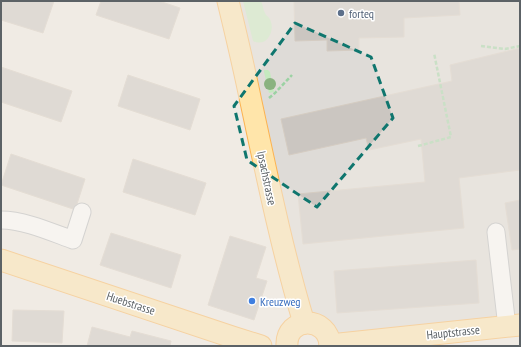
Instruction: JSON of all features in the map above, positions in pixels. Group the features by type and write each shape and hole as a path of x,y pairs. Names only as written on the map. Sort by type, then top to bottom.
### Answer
{"main road":[{"name":"Ipsachstrasse","path":"228,1 274,209 293,288 304,323"},
{"name":"Huebstrasse","path":"1,260 231,342 261,346"},
{"name":"Hauptstrasse","path":"304,323 317,324 322,328 329,339 330,345 402,342 514,326"},
{"path":"287,346 286,342 292,330 297,325 304,323"}],"lane":[{"path":"1,220 21,222 73,240 82,212"},
{"path":"496,232 514,326"}],"path":[{"path":"481,46 505,49 520,46"},
{"path":"418,146 451,137 434,53"},
{"path":"251,102 267,99 276,94 292,75"}],"highlighted area":[{"path":"295,23 371,57 393,118 317,207 247,160 234,106"}],"shaded area":[{"path":"228,1 520,1 520,325 330,345 310,323"}],"green space":[{"path":"243,1 261,1 264,12 271,21 272,27 271,33 265,41 253,41"},
{"path":"264,70 268,70 270,72 274,92 269,93"}],"building":[{"path":"1,1 54,1 43,33 1,20"},
{"path":"101,1 159,1 180,8 169,39 96,15"},
{"path":"294,1 459,1 460,15 404,18 404,37 359,38 359,50 327,51 327,40 295,41"},
{"path":"520,48 520,170 459,178 464,228 303,244 298,194 425,182 421,139 369,150 366,138 289,155 281,119 452,81 450,65"},
{"path":"1,67 72,91 61,122 1,102"},
{"path":"128,75 200,99 190,130 118,106"},
{"path":"11,154 85,179 77,204 73,209 1,185"},
{"path":"133,159 206,183 195,215 123,192"},
{"path":"520,200 520,249 512,250 505,203"},
{"path":"111,233 181,255 171,288 100,265"},
{"path":"230,236 266,247 256,278 267,281 254,320 208,305"},
{"path":"476,260 479,303 337,313 334,271"},
{"path":"13,310 64,311 62,343 12,341"},
{"path":"92,327 130,337 132,331 171,341 170,346 87,346"}],"place":[{"name":"forteq","path":"341,13"},
{"name":"Kreuzweg","path":"252,301"}]}
